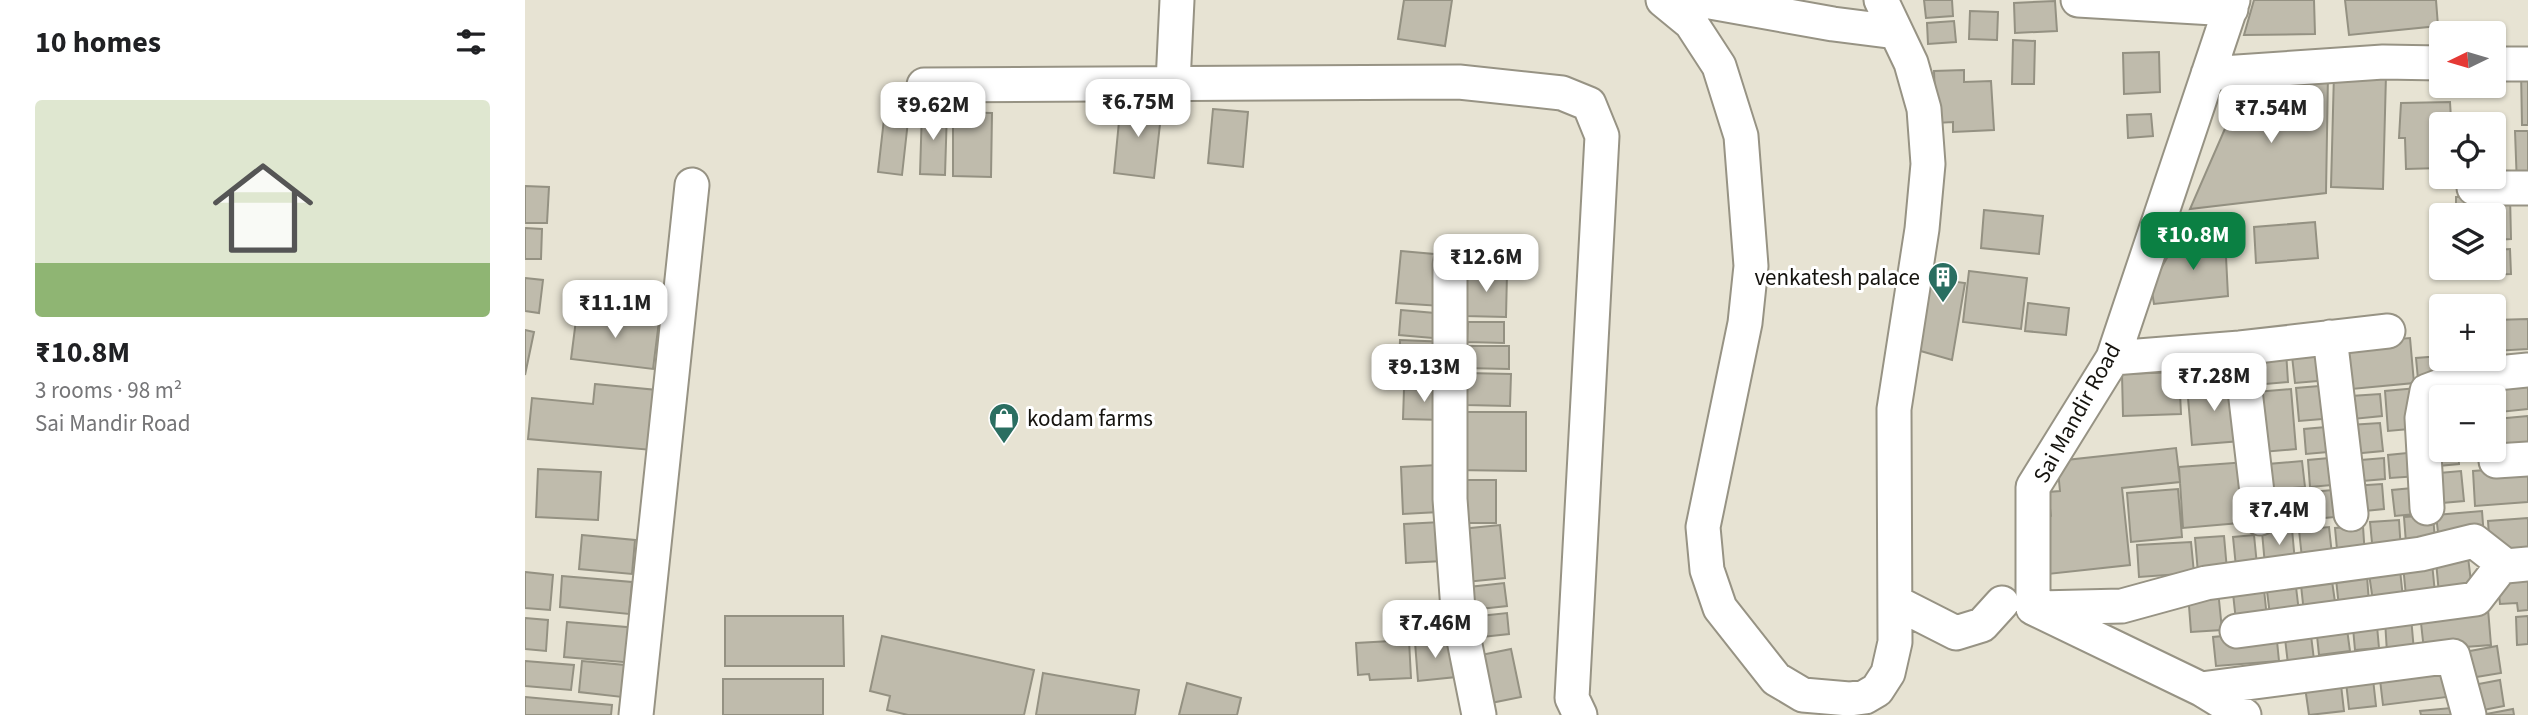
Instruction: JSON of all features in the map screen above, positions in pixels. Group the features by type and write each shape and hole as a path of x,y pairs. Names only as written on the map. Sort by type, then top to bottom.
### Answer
{"street":[{"path":"1173,83 1177,0"},
{"path":"1663,0 1691,23 1719,66 1741,136 1751,266 1745,323 1703,527 1707,570 1720,608 1776,679 1813,705 1865,697 1877,690 1888,673 1895,642 1894,409 1922,229 1928,164 1924,109 1911,63 1881,0"},
{"path":"1699,0 1833,24 1896,32"},
{"path":"2078,0 2232,4"},
{"name":"Sai Mandir Road","path":"2018,605 2033,486 2113,358 2232,4"},
{"path":"2208,75 2383,62 2429,63"},
{"path":"2506,64 2528,64"},
{"path":"924,85 1459,82 1562,93 1589,104 1602,136 1572,698 1580,715"},
{"path":"636,715 692,185"},
{"path":"2506,188 2528,188"},
{"path":"1450,264 1450,499 1458,610 1479,715"},
{"path":"2113,358 2240,348 2388,331"},
{"path":"2330,337 2351,514"},
{"path":"2240,348 2260,518"},
{"path":"2427,508 2422,418 2427,391 2467,376 2528,370"},
{"path":"1895,602 1956,633 1982,625 2018,605 2122,606 2206,583 2421,554 2474,541 2516,564 2476,599 2237,631"},
{"path":"2018,605 2201,689 2244,715"},
{"path":"2201,689 2453,656 2469,715"}],"building":[{"path":"1404,0 1452,0 1445,46 1398,39"},
{"path":"1924,0 1952,0 1953,16 1926,18"},
{"path":"2254,0 2314,0 2315,34 2244,35"},
{"path":"2345,0 2436,0 2438,21 2429,21 2429,27 2349,35"},
{"path":"2055,1 2057,31 2015,33 2014,3"},
{"path":"1970,11 1998,12 1997,40 1969,39"},
{"path":"1954,21 1956,42 1928,44 1927,23"},
{"path":"2013,40 2035,41 2034,84 2012,84"},
{"path":"2159,52 2160,92 2124,94 2123,53"},
{"path":"1964,70 1964,82 1991,81 1994,130 1953,132 1953,122 1936,123 1934,71"},
{"path":"2521,70 2528,70 2528,125 2522,125"},
{"path":"2334,73 2386,75 2383,189 2331,187"},
{"path":"2328,74 2326,193 2190,209 2244,85"},
{"path":"1121,101 1162,106 1154,178 1114,173"},
{"path":"2450,102 2451,112 2429,112 2429,168 2406,169 2405,138 2399,138 2401,103"},
{"path":"922,109 947,110 945,175 920,174"},
{"path":"1213,109 1248,112 1243,167 1208,163"},
{"path":"885,110 909,112 902,175 878,172"},
{"path":"953,112 992,113 991,177 953,176"},
{"path":"2151,114 2153,136 2128,138 2127,115"},
{"path":"2515,131 2528,131 2528,185 2517,186"},
{"path":"525,186 549,187 547,223 525,223"},
{"path":"2510,195 2511,239 2506,239 2506,203 2456,203 2456,197"},
{"path":"1984,210 2043,216 2039,254 1981,248"},
{"path":"2315,222 2318,258 2256,263 2254,227"},
{"path":"525,228 542,229 541,259 525,259"},
{"path":"2225,237 2228,296 2154,304 2151,286 2176,242"},
{"path":"2506,249 2510,249 2511,274 2506,274"},
{"path":"1401,251 1445,255 1441,306 1396,303"},
{"path":"1969,271 2027,278 2021,329 1963,322"},
{"path":"1466,272 1507,273 1506,317 1465,316"},
{"path":"525,278 543,280 539,313 525,311"},
{"name":"venkatesh palace","path":"1928,278 1965,283 1952,360 1917,350"},
{"path":"2028,303 2069,308 2066,335 2025,331"},
{"path":"1401,310 1446,314 1444,339 1399,335"},
{"path":"577,312 659,321 653,369 571,359"},
{"path":"2528,319 2528,349 2506,350 2506,320"},
{"path":"1468,322 1504,322 1504,343 1467,342"},
{"path":"525,330 534,332 525,375"},
{"path":"2410,338 2414,383 2341,390 2337,344"},
{"path":"1400,340 1449,342 1448,376 1399,375"},
{"path":"2326,344 2329,380 2295,383 2291,347"},
{"path":"1465,346 1509,346 1509,369 1464,368"},
{"path":"2286,351 2288,382 2254,385 2251,354"},
{"path":"2429,357 2429,371 2447,371 2447,376 2418,379 2416,358"},
{"path":"2179,372 2181,414 2123,416 2122,374"},
{"path":"1466,373 1511,374 1510,406 1466,405"},
{"path":"2237,382 2241,441 2192,445 2187,386"},
{"path":"2528,382 2528,409 2506,411 2506,385 2497,384"},
{"path":"595,384 657,390 652,450 528,439 532,398 593,404"},
{"path":"2331,385 2334,418 2299,421 2296,388"},
{"path":"2417,388 2420,428 2388,431 2385,391"},
{"path":"1404,389 1445,390 1444,420 1403,419"},
{"path":"2291,389 2296,449 2262,452 2256,392"},
{"path":"2380,394 2382,416 2353,419 2351,396"},
{"path":"1455,412 1526,412 1526,471 1454,470"},
{"path":"2528,416 2528,447 2506,449 2506,418"},
{"path":"2380,423 2383,451 2352,454 2349,425"},
{"path":"2337,426 2339,451 2306,454 2304,429"},
{"path":"2426,443 2429,443 2429,462 2459,464 2428,467"},
{"path":"2176,448 2180,482 2122,488 2130,565 2048,574 2042,521 2051,516 2048,492 2060,491 2057,461"},
{"path":"2417,452 2419,476 2390,478 2388,455"},
{"path":"2340,457 2343,484 2310,487 2308,460"},
{"path":"2384,458 2385,479 2351,482 2349,461"},
{"path":"2302,461 2305,487 2270,490 2268,464"},
{"path":"2247,462 2251,522 2183,528 2179,467"},
{"path":"1437,465 1439,512 1403,514 1401,467"},
{"path":"2528,467 2528,502 2475,506 2473,471"},
{"path":"538,469 601,472 598,520 536,517"},
{"path":"2461,471 2464,501 2431,504 2428,474"},
{"path":"1456,480 1496,480 1496,523 1456,523"},
{"path":"2382,484 2384,509 2355,512 2352,486"},
{"path":"2423,487 2426,513 2395,516 2392,490"},
{"path":"2178,489 2182,537 2131,542 2127,493"},
{"path":"2343,489 2345,516 2314,519 2312,492"},
{"path":"2307,495 2310,526 2272,529 2270,499"},
{"path":"2482,511 2484,537 2439,541 2436,515"},
{"path":"2433,515 2435,541 2406,543 2404,517"},
{"path":"2528,518 2528,548 2490,551 2488,521"},
{"path":"2399,520 2401,551 2373,553 2370,522"},
{"path":"1441,522 1443,561 1406,563 1404,524"},
{"path":"1500,525 1505,578 1466,582 1461,529"},
{"path":"2363,526 2365,557 2338,560 2335,528"},
{"path":"2329,527 2332,555 2302,558 2299,530"},
{"path":"2292,529 2295,562 2265,565 2262,532"},
{"path":"582,535 635,540 632,574 579,569"},
{"path":"2254,535 2257,565 2236,567 2233,537"},
{"path":"2224,536 2227,570 2198,573 2195,538"},
{"path":"2191,542 2194,573 2139,577 2137,545"},
{"path":"2468,557 2472,590 2439,594 2436,561"},
{"path":"2432,563 2435,593 2406,596 2403,565"},
{"path":"2400,570 2403,598 2373,601 2369,574"},
{"path":"525,572 553,575 550,610 525,608"},
{"path":"2528,573 2528,610 2518,611 2517,603 2500,604 2497,576"},
{"path":"562,576 632,582 629,614 560,607"},
{"path":"2367,576 2369,603 2339,607 2336,579"},
{"path":"2263,580 2267,618 2236,621 2232,584"},
{"path":"2332,581 2336,609 2304,613 2301,585"},
{"path":"1504,583 1507,606 1471,610 1469,587"},
{"path":"2296,587 2299,612 2270,615 2267,591"},
{"path":"2218,590 2222,630 2191,632 2188,593"},
{"path":"2488,609 2491,645 2424,650 2420,614"},
{"path":"1507,613 1509,634 1473,638 1471,617"},
{"path":"725,616 843,616 844,666 725,666"},
{"path":"2528,616 2528,644 2517,645 2516,617"},
{"path":"2411,617 2414,651 2387,653 2385,620"},
{"path":"525,618 548,620 546,651 525,649"},
{"path":"567,622 638,628 635,663 564,657"},
{"path":"2346,622 2350,651 2319,655 2316,626"},
{"path":"2377,626 2379,648 2355,650 2353,628"},
{"path":"2310,627 2314,660 2288,664 2284,630"},
{"path":"2276,631 2279,661 2216,666 2213,637"},
{"path":"882,636 1034,670 1024,715 908,715 887,710 890,696 870,691"},
{"path":"1452,638 1456,677 1418,681 1415,642"},
{"path":"1409,640 1411,678 1370,680 1369,674 1358,675 1356,643"},
{"path":"2497,646 2501,673 2464,679 2459,653"},
{"path":"1511,649 1521,697 1486,704 1476,656"},
{"path":"525,661 574,665 571,690 525,686"},
{"path":"582,661 625,665 622,697 579,692"},
{"path":"2443,663 2447,697 2383,705 2379,671"},
{"path":"1043,673 1139,690 1135,715 1036,715"},
{"path":"2340,676 2344,711 2309,715 2304,680"},
{"path":"723,679 823,679 823,715 723,715"},
{"path":"2373,679 2376,706 2349,709 2346,682"},
{"path":"2500,680 2504,706 2473,712 2468,686"},
{"path":"1187,683 1241,698 1237,715 1179,715"},
{"path":"525,697 612,705 611,715 525,715"},
{"path":"2451,708 2452,715 2421,715 2420,711"},
{"path":"2513,709 2514,715 2481,715"}],"place":[{"name":"venkatesh palace","path":"1943,304"},
{"name":"kodam farms","path":"1004,445"}]}
